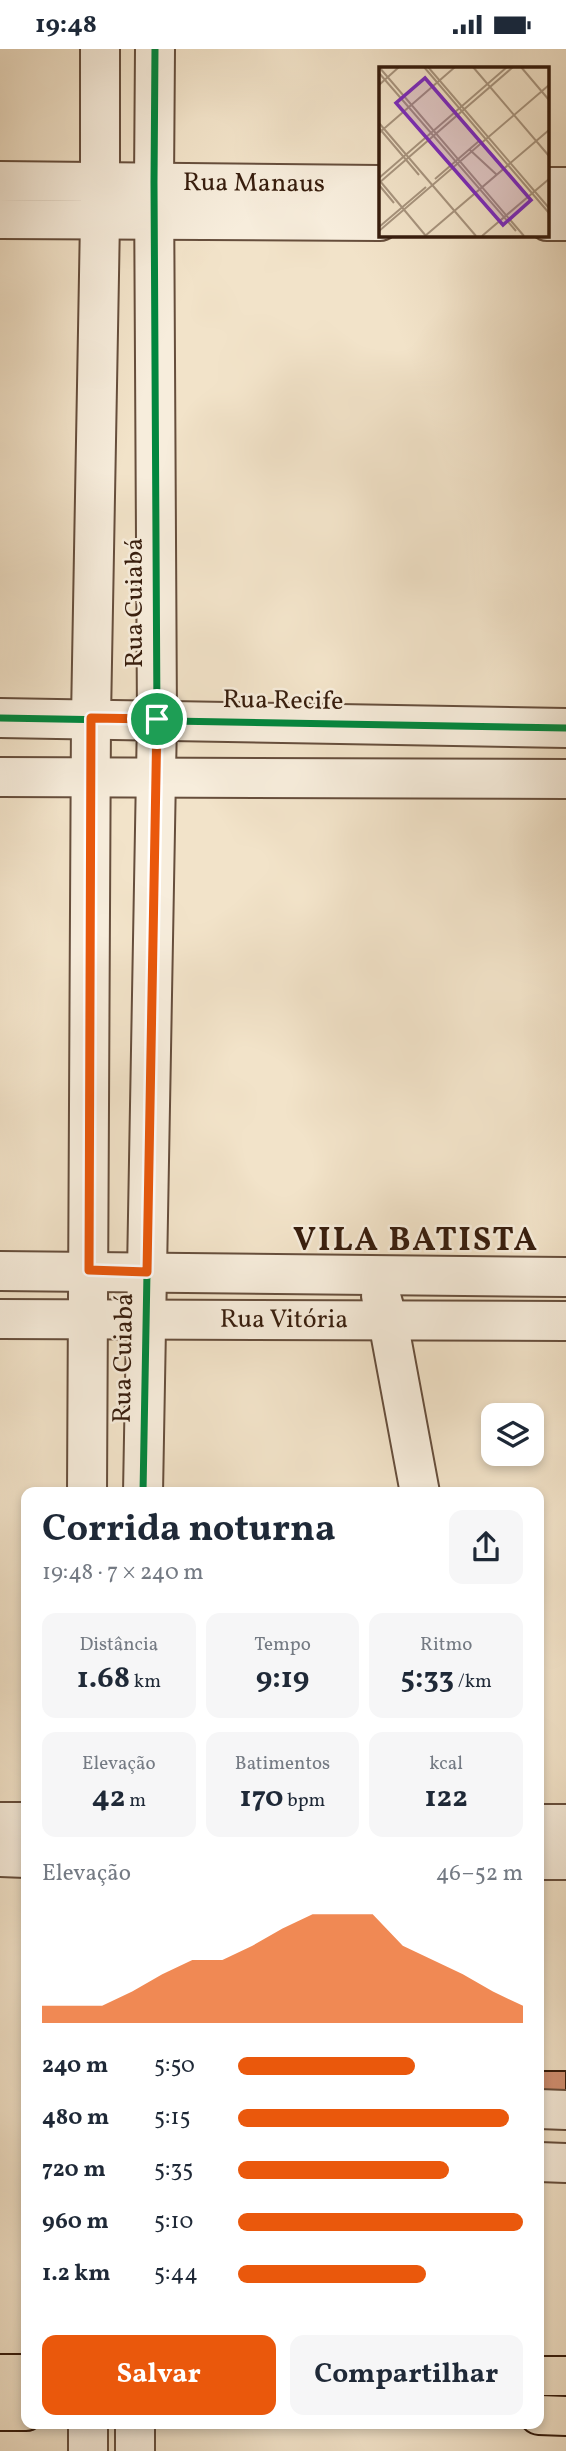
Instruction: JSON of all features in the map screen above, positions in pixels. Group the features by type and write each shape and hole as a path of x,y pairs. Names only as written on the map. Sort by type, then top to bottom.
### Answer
{"main road":[{"path":"0,2374 21,2374"},
{"path":"544,2376 566,2376"},
{"path":"0,2411 21,2411"},
{"path":"544,2415 566,2416"}],"street":[{"name":"Rua Cuiabá","path":"87,1487 91,718 100,220 100,49"},
{"name":"Rua Cuiabá","path":"143,1487 157,719 155,49"},
{"name":"Rua Manaus","path":"0,181 379,185"},
{"path":"548,187 566,187"},
{"name":"Rua Manaus","path":"0,219 379,221"},
{"path":"548,221 566,221"},
{"name":"Rua Recife","path":"0,718 566,728"},
{"path":"0,777 566,779"},
{"name":"Rua Vitória","path":"0,1271 566,1277"},
{"path":"374,1274 388,1321 420,1487"},
{"name":"Rua Vitória","path":"0,1319 566,1321"},
{"path":"0,1822 21,1822"},
{"path":"544,1824 566,1824"},
{"path":"0,1857 21,1857"},
{"path":"544,1860 566,1860"},
{"path":"544,2109 566,2110"},
{"path":"544,2162 566,2163"},
{"path":"88,2429 88,2451"},
{"path":"135,2429 135,2451"}],"building":[{"path":"544,2071 566,2071 566,2102 544,2102"}],"cycle path":[{"path":"143,1487 157,719 155,49"},
{"path":"0,718 566,728"}],"district":[{"name":"VILA BATISTA","path":"416,1242"}],"route":[{"path":"91,718 157,719 147,1272 89,1270 91,718"}]}
